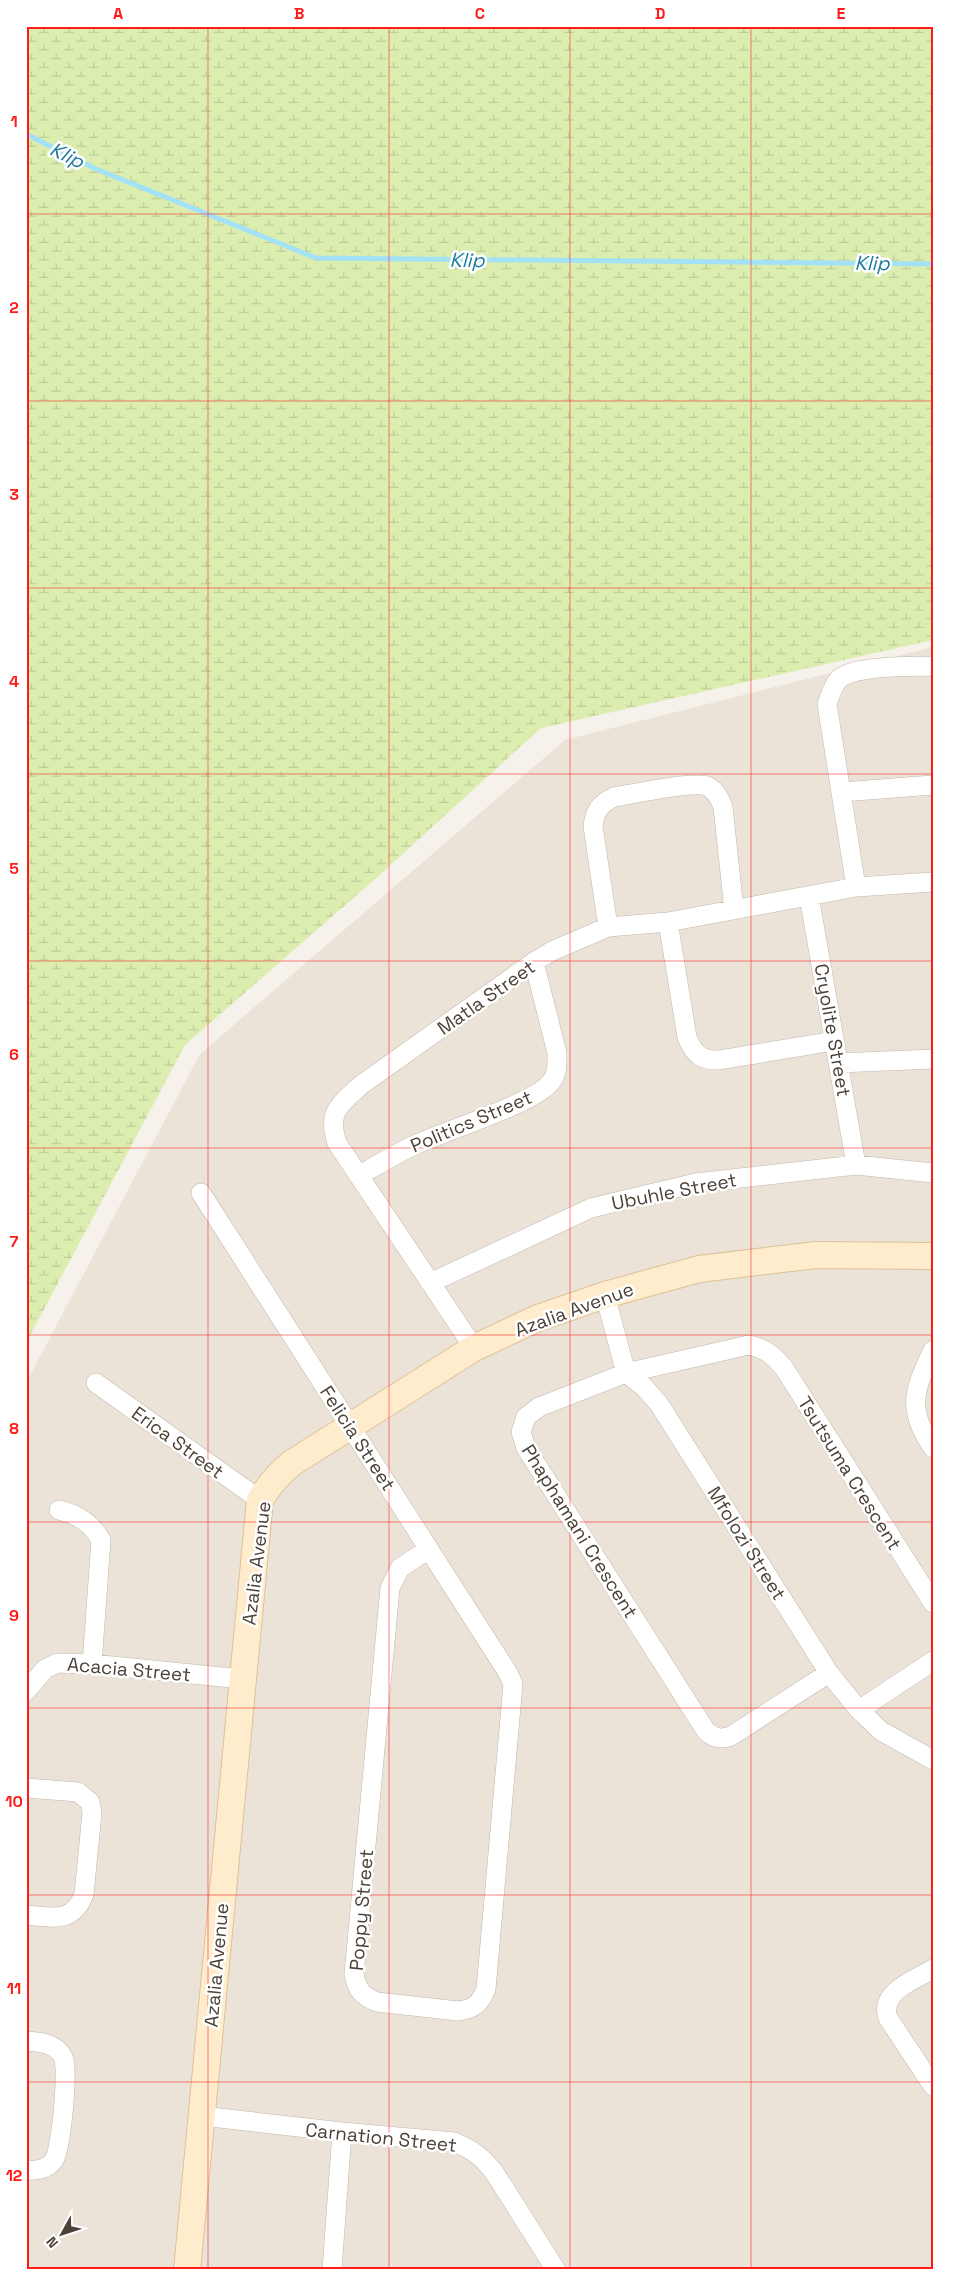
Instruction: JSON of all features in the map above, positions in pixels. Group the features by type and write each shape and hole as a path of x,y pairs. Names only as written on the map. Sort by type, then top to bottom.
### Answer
{"street":[{"path":"856,887 827,704 832,690 840,679 854,672 933,666"},
{"path":"608,928 593,826 595,813 602,802 614,797 694,785 707,786 718,794 723,807 734,910"},
{"path":"842,792 933,785"},
{"name":"Matla Street","path":"474,1348 337,1143 332,1127 333,1114 342,1102 361,1085 534,962 552,951 608,928 668,922 856,887 933,882"},
{"name":"Cryolite Street","path":"809,896 856,1165"},
{"path":"668,922 687,1037 692,1050 700,1057 710,1061 719,1060 834,1041"},
{"name":"Politics Street","path":"360,1175 418,1143 518,1103 538,1093 551,1082 558,1068 557,1053 534,962"},
{"path":"838,1063 933,1059"},
{"name":"Ubuhle Street","path":"430,1283 591,1208 696,1183 856,1165 933,1173"},
{"name":"Felicia Street","path":"201,1193 508,1672 513,1684"},
{"name":"Azalia Avenue","path":"187,2270 260,1500 278,1474 474,1348 538,1318 605,1295 698,1269 816,1255 932,1256"},
{"path":"932,1256 933,1262"},
{"path":"605,1295 626,1373"},
{"name":"Phaphamani Crescent","path":"762,1348 749,1345 626,1373 539,1407 526,1417 521,1432 526,1448 706,1731 713,1737 722,1739 731,1736 829,1673"},
{"name":"Tsutsuma Crescent","path":"762,1348 773,1354 784,1368 933,1603"},
{"path":"933,1350 919,1379 914,1399 916,1416 923,1433 933,1448"},
{"name":"Mfolozi Street","path":"626,1373 644,1387 659,1404 829,1673 859,1710 894,1740 933,1760"},
{"name":"Erica Street","path":"96,1383 260,1500"},
{"path":"59,1510 69,1512 84,1521 95,1529 101,1540 92,1664"},
{"name":"Poppy Street","path":"429,1549 400,1568 390,1588 354,1974 357,1987 365,1997 377,2002 458,2011 471,2009 481,2001 486,1989 513,1684"},
{"path":"859,1710 933,1662"},
{"name":"Acacia Street","path":"26,1691 45,1669 58,1663 92,1664 242,1679"},
{"path":"26,1788 78,1792 90,1802 92,1813 84,1894 80,1907 70,1915 57,1917 26,1915"},
{"path":"933,1969 893,1993 887,2000 885,2009 888,2018 933,2086"},
{"path":"26,2041 55,2047 64,2057 66,2070 58,2148 54,2160 44,2168 26,2170"},
{"name":"Carnation Street","path":"202,2116 342,2132 454,2142 470,2148 482,2157 494,2172 556,2270"},
{"path":"332,2270 342,2132"}],"shaded area":[{"path":"933,647 933,2270 26,2270 26,1383 200,1054 565,740"}],"green space":[{"path":"26,26 933,26 933,640 541,728 374,880 185,1045 26,1343"}],"waterway":[{"name":"Klip","path":"26,134 96,169 316,258 933,264"}]}
